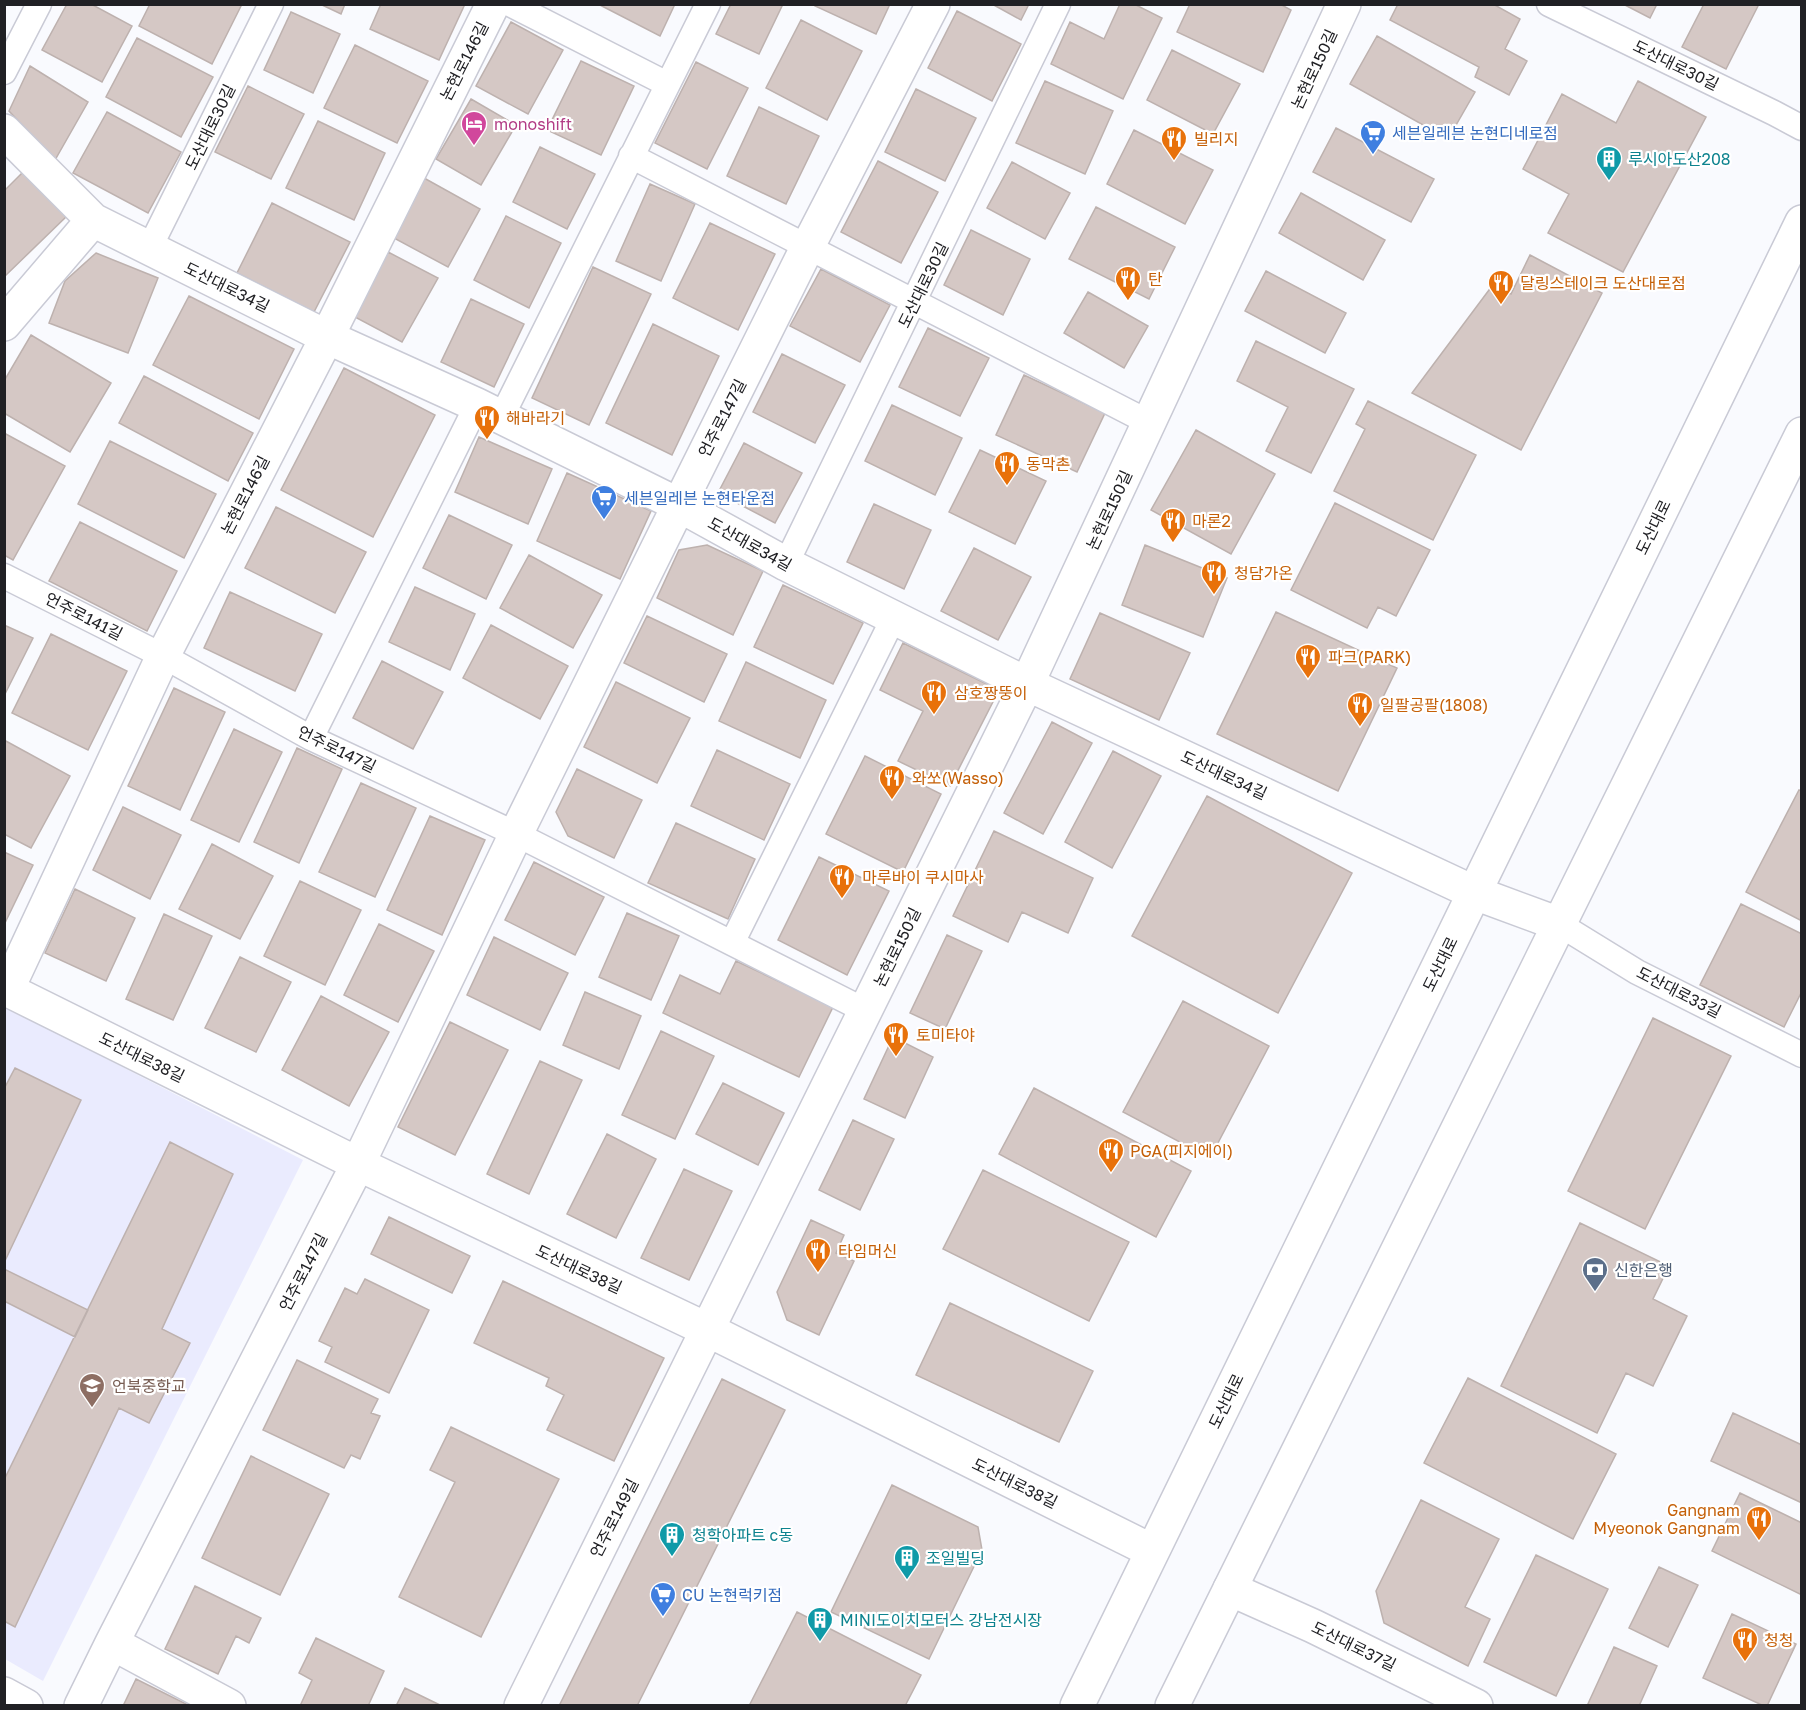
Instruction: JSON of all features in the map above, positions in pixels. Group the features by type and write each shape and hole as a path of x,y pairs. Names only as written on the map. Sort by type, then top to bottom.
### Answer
{"street":[{"name":"논현로146길","path":"6,989 163,656 327,337 493,4"},
{"name":"언주로147길","path":"81,1706 358,1164 516,834 679,505 808,246 933,4"},
{"name":"논현로150길","path":"708,1330 1027,684 1344,4"},
{"name":"도산대로34길","path":"4,131 93,220 149,249 327,337 489,412 679,505 786,564 1027,684 1475,892 1559,924"},
{"path":"4,324 93,220"},
{"name":"도산대로","path":"1077,1706 1802,222"},
{"path":"1172,1706 1802,434"},
{"name":"도산대로38길","path":"6,989 358,1164 708,1330 1152,1551"},
{"name":"언주로149길","path":"521,1706 708,1330"},
{"name":"도산대로37길","path":"1230,1589 1313,1626 1476,1706"},
{"path":"112,1643 229,1706"},
{"path":"4,1694 26,1706"}],"lane":[{"path":"4,72 39,4"},
{"name":"도산대로30길","path":"149,249 271,4"},
{"path":"510,4 668,84"},
{"path":"311,738 631,156 708,4"},
{"name":"도산대로30길","path":"786,564 1058,4"},
{"name":"도산대로30길","path":"1550,4 1802,128"},
{"path":"631,156 1150,423"},
{"name":"언주로141길","path":"4,576 163,656"},
{"path":"732,943 894,617"},
{"name":"언주로147길","path":"163,656 311,738 516,834"},
{"path":"516,834 866,1011"},
{"name":"도산대로33길","path":"1559,924 1637,972 1802,1055"}],"shaded area":[{"name":"언북중학교","path":"4,1006 303,1160 43,1681 5,1659"}],"building":[{"path":"67,4 91,4 132,26 102,82 42,50"},
{"path":"150,4 242,4 212,64 139,26"},
{"path":"320,4 345,4 341,14"},
{"path":"381,4 465,4 439,60 370,29"},
{"path":"598,4 675,4 660,36"},
{"path":"731,4 783,4 759,54 716,34"},
{"path":"816,4 890,4 876,34 815,6"},
{"path":"992,4 1029,4 1021,20"},
{"path":"1120,4 1134,4 1162,18 1123,99 1051,64 1070,22 1104,39"},
{"path":"1190,4 1280,4 1291,10 1263,72 1177,32"},
{"path":"1398,4 1493,4 1520,19 1505,49 1527,61 1509,95 1475,77 1479,67 1390,20"},
{"path":"1623,4 1657,4 1650,18"},
{"path":"1704,4 1759,4 1726,69 1682,47"},
{"path":"957,11 1021,44 992,101 928,68"},
{"path":"291,12 340,34 313,93 264,70"},
{"path":"801,20 862,51 827,120 766,88"},
{"path":"511,22 563,50 528,114 476,86"},
{"path":"1377,36 1475,92 1448,139 1350,84"},
{"path":"137,38 213,77 181,137 106,97"},
{"path":"355,45 428,81 397,143 324,108"},
{"path":"1172,50 1240,84 1213,134 1147,100"},
{"path":"581,61 634,86 601,155 547,130"},
{"path":"696,62 748,88 707,169 655,143"},
{"path":"30,66 88,102 55,160 9,111"},
{"path":"1045,81 1113,111 1085,174 1016,143"},
{"name":"루시아도산208","path":"1638,81 1706,117 1623,272 1548,233 1569,194 1523,169 1562,94 1616,123"},
{"path":"248,86 304,114 271,179 215,152"},
{"path":"916,89 976,118 945,181 885,152"},
{"path":"471,99 516,125 481,185 436,159"},
{"path":"759,107 819,136 786,204 727,176"},
{"path":"107,112 181,152 148,213 73,173"},
{"path":"318,121 385,153 354,220 286,188"},
{"path":"1336,128 1434,179 1411,222 1313,172"},
{"path":"1134,130 1213,170 1185,224 1107,184"},
{"path":"540,147 595,174 567,229 513,202"},
{"path":"878,161 938,192 901,263 841,232"},
{"path":"1012,162 1070,193 1045,239 987,208"},
{"path":"24,171 68,215 4,277 4,191"},
{"path":"424,178 480,209 448,267 392,237"},
{"path":"650,184 695,204 661,281 616,261"},
{"path":"1301,193 1385,240 1363,280 1279,233"},
{"path":"272,203 350,242 314,312 237,273"},
{"path":"1096,207 1175,247 1149,299 1069,259"},
{"path":"506,216 561,243 529,308 474,280"},
{"path":"710,223 775,254 738,330 673,298"},
{"path":"971,230 1030,259 1003,315 944,285"},
{"path":"388,252 438,278 402,342 353,316"},
{"path":"96,253 158,278 128,353 49,323 65,281"},
{"path":"1530,255 1602,293 1521,450 1412,393 1492,286 1511,294"},
{"path":"593,267 651,294 589,425 532,398"},
{"path":"821,269 890,305 860,362 790,326"},
{"path":"1266,271 1346,313 1325,353 1245,311"},
{"path":"1088,292 1148,326 1124,368 1064,333"},
{"path":"189,296 294,349 259,419 153,365"},
{"path":"471,299 524,324 494,387 441,362"},
{"path":"653,324 719,356 672,455 606,423"},
{"path":"928,328 989,358 960,416 899,387"},
{"path":"31,335 111,383 70,452 4,413 4,381"},
{"path":"1256,341 1354,389 1311,473 1266,451 1288,407 1237,381"},
{"path":"782,354 845,385 815,443 753,412"},
{"path":"344,368 435,415 373,537 281,490"},
{"path":"1024,375 1105,413 1077,472 996,435"},
{"path":"144,376 253,433 228,481 119,423"},
{"path":"1368,401 1476,455 1433,540 1334,491 1365,429 1356,424"},
{"path":"892,405 962,438 935,495 865,461"},
{"path":"1196,430 1275,474 1231,554 1151,510"},
{"path":"4,433 65,466 13,560 4,555"},
{"path":"479,437 552,469 528,524 455,492"},
{"path":"110,441 216,494 184,558 78,504"},
{"path":"744,443 802,473 775,523 718,493"},
{"path":"980,450 1046,481 1015,544 949,512"},
{"path":"567,473 651,511 620,579 537,541"},
{"path":"1335,503 1430,550 1396,616 1378,607 1367,628 1291,590"},
{"path":"874,504 931,530 904,589 847,562"},
{"path":"276,507 366,552 335,613 245,568"},
{"path":"449,515 512,545 486,599 423,568"},
{"path":"80,522 177,571 147,631 49,581"},
{"path":"707,545 763,571 733,635 657,598 679,550"},
{"path":"1145,545 1227,578 1203,637 1122,605"},
{"path":"974,548 1031,577 998,640 941,611"},
{"path":"529,555 602,595 573,648 500,608"},
{"path":"783,585 863,623 833,684 754,647"},
{"path":"415,587 475,614 450,670 389,642"},
{"path":"230,592 322,634 295,691 204,648"},
{"path":"1276,612 1397,668 1338,791 1217,734"},
{"path":"1100,613 1190,653 1159,720 1070,679"},
{"path":"647,616 727,654 704,702 624,663"},
{"path":"4,625 33,638 4,696"},
{"path":"491,625 568,666 540,719 463,678"},
{"path":"51,634 127,671 88,750 12,713"},
{"path":"903,643 999,690 950,786 898,761 923,711 880,690"},
{"path":"382,661 443,692 413,749 353,718"},
{"path":"746,662 826,700 800,758 719,721"},
{"path":"616,682 690,718 657,783 584,747"},
{"path":"174,688 225,712 180,810 128,786"},
{"path":"1052,722 1092,743 1043,834 1004,813"},
{"path":"234,729 282,752 239,842 191,820"},
{"path":"4,740 70,776 31,848 4,834"},
{"path":"297,748 342,769 299,863 254,842"},
{"path":"717,750 790,784 764,840 691,806"},
{"path":"1113,751 1161,776 1112,868 1065,842"},
{"path":"865,756 941,794 903,872 826,834"},
{"path":"577,769 642,800 614,858 568,836 556,812"},
{"path":"361,783 416,808 375,897 319,872"},
{"path":"1799,790 1802,791 1802,921 1746,892"},
{"path":"1207,796 1352,873 1278,1013 1132,936"},
{"path":"123,807 181,835 150,899 93,870"},
{"path":"430,816 485,840 442,935 387,910"},
{"path":"676,823 755,859 728,919 648,883"},
{"path":"994,831 1093,878 1068,933 1022,912 1008,942 953,916"},
{"path":"212,844 273,876 240,939 179,909"},
{"path":"4,852 33,865 4,925"},
{"path":"819,857 889,891 847,975 778,940"},
{"path":"534,862 604,897 575,955 505,920"},
{"path":"300,881 361,910 325,985 264,956"},
{"path":"75,889 135,918 106,981 45,953"},
{"path":"1741,904 1802,934 1802,991 1784,1027 1700,985"},
{"path":"627,913 679,936 651,1000 599,977"},
{"path":"164,914 212,936 173,1020 126,999"},
{"path":"379,924 434,951 398,1022 344,995"},
{"path":"947,935 982,951 945,1029 910,1013"},
{"path":"494,937 568,973 540,1030 467,995"},
{"path":"240,957 291,982 256,1052 205,1028"},
{"path":"736,961 833,1007 799,1077 663,1013 680,975 720,994"},
{"path":"585,992 641,1016 619,1069 563,1045"},
{"path":"321,996 389,1032 349,1106 282,1070"},
{"path":"1183,1001 1269,1046 1210,1158 1123,1112"},
{"path":"1653,1018 1731,1056 1645,1229 1568,1191"},
{"path":"450,1022 508,1050 455,1155 398,1127"},
{"path":"661,1031 714,1056 675,1139 622,1115"},
{"path":"893,1037 933,1057 905,1118 864,1099"},
{"path":"540,1061 582,1080 529,1194 487,1174"},
{"path":"15,1068 81,1100 4,1263 4,1089"},
{"path":"723,1083 784,1113 758,1165 696,1134"},
{"path":"1034,1088 1191,1171 1156,1237 999,1154"},
{"path":"853,1120 894,1139 860,1210 819,1190"},
{"path":"607,1134 656,1159 616,1238 567,1214"},
{"path":"170,1142 233,1174 162,1329 190,1343 149,1423 119,1408 15,1627 4,1621 4,1480"},
{"path":"684,1169 732,1191 689,1280 641,1258"},
{"path":"983,1170 1129,1242 1089,1321 943,1249"},
{"path":"389,1217 470,1256 452,1293 371,1254"},
{"path":"811,1220 844,1235 836,1253 854,1261 819,1335 787,1320 777,1292"},
{"path":"1580,1223 1669,1266 1653,1299 1687,1316 1653,1386 1626,1373 1597,1433 1501,1386"},
{"path":"4,1269 88,1310 75,1337 4,1301"},
{"path":"365,1279 429,1310 389,1393 325,1362 332,1347 319,1341 345,1288 357,1294"},
{"path":"503,1281 664,1358 614,1461 547,1430 564,1395 546,1386 549,1378 474,1343"},
{"path":"950,1303 1093,1371 1059,1442 916,1375"},
{"path":"297,1360 378,1399 371,1413 380,1416 360,1459 351,1455 344,1468 263,1430"},
{"path":"1468,1378 1616,1454 1573,1539 1424,1463"},
{"name":"청학아파트 c동","path":"722,1379 785,1410 637,1706 559,1706"},
{"path":"1733,1413 1802,1445 1802,1503 1711,1461"},
{"path":"451,1427 559,1479 481,1637 399,1597 455,1482 430,1470"},
{"path":"251,1456 329,1494 280,1595 202,1558"},
{"name":"조일빌딩","path":"892,1485 978,1527 982,1550 929,1659 831,1612"},
{"path":"1740,1493 1802,1523 1802,1595 1712,1551"},
{"path":"1421,1500 1499,1539 1465,1607 1490,1619 1468,1666 1384,1623 1376,1591"},
{"path":"1536,1555 1608,1589 1556,1696 1484,1662"},
{"path":"1659,1567 1698,1585 1668,1647 1629,1628"},
{"path":"195,1586 261,1618 249,1643 236,1636 218,1674 165,1649"},
{"name":"MINI도이치모터스 강남전시장","path":"797,1612 921,1675 905,1706 749,1706"},
{"path":"1732,1614 1796,1644 1767,1706 1703,1678"},
{"path":"316,1638 384,1671 368,1706 300,1706 312,1680 299,1673"},
{"path":"1614,1647 1657,1666 1639,1706 1587,1706"},
{"path":"136,1679 190,1706 123,1706"},
{"path":"405,1688 442,1706 396,1706"}],"place":[{"name":"monoshift","path":"474,147"},
{"name":"세븐일레븐 논현디네로점","path":"1373,156"},
{"name":"빌리지","path":"1174,162"},
{"name":"루시아도산208","path":"1609,182"},
{"name":"탄","path":"1128,302"},
{"name":"달링스테이크 도산대로점","path":"1501,306"},
{"name":"해바라기","path":"487,441"},
{"name":"동막촌","path":"1007,487"},
{"name":"세븐일레븐 논현타운점","path":"604,521"},
{"name":"마론2","path":"1173,544"},
{"name":"청담가온","path":"1214,596"},
{"name":"파크(PARK)","path":"1308,680"},
{"name":"삼호짱뚱이","path":"934,716"},
{"name":"일팔공팔(1808)","path":"1360,728"},
{"name":"와쏘(Wasso)","path":"892,801"},
{"name":"마루바이 쿠시마사","path":"842,900"},
{"name":"토미타야","path":"896,1058"},
{"name":"PGA(피지에이)","path":"1111,1174"},
{"name":"타임머신","path":"818,1274"},
{"name":"신한은행","path":"1595,1293"},
{"name":"언북중학교","path":"92,1409"},
{"name":"Gangnam Myeonok Gangnam","path":"1759,1542"},
{"name":"청학아파트 c동","path":"672,1558"},
{"name":"조일빌딩","path":"907,1581"},
{"name":"CU 논현럭키점","path":"663,1618"},
{"name":"MINI도이치모터스 강남전시장","path":"820,1643"},
{"name":"청청","path":"1745,1663"}]}
